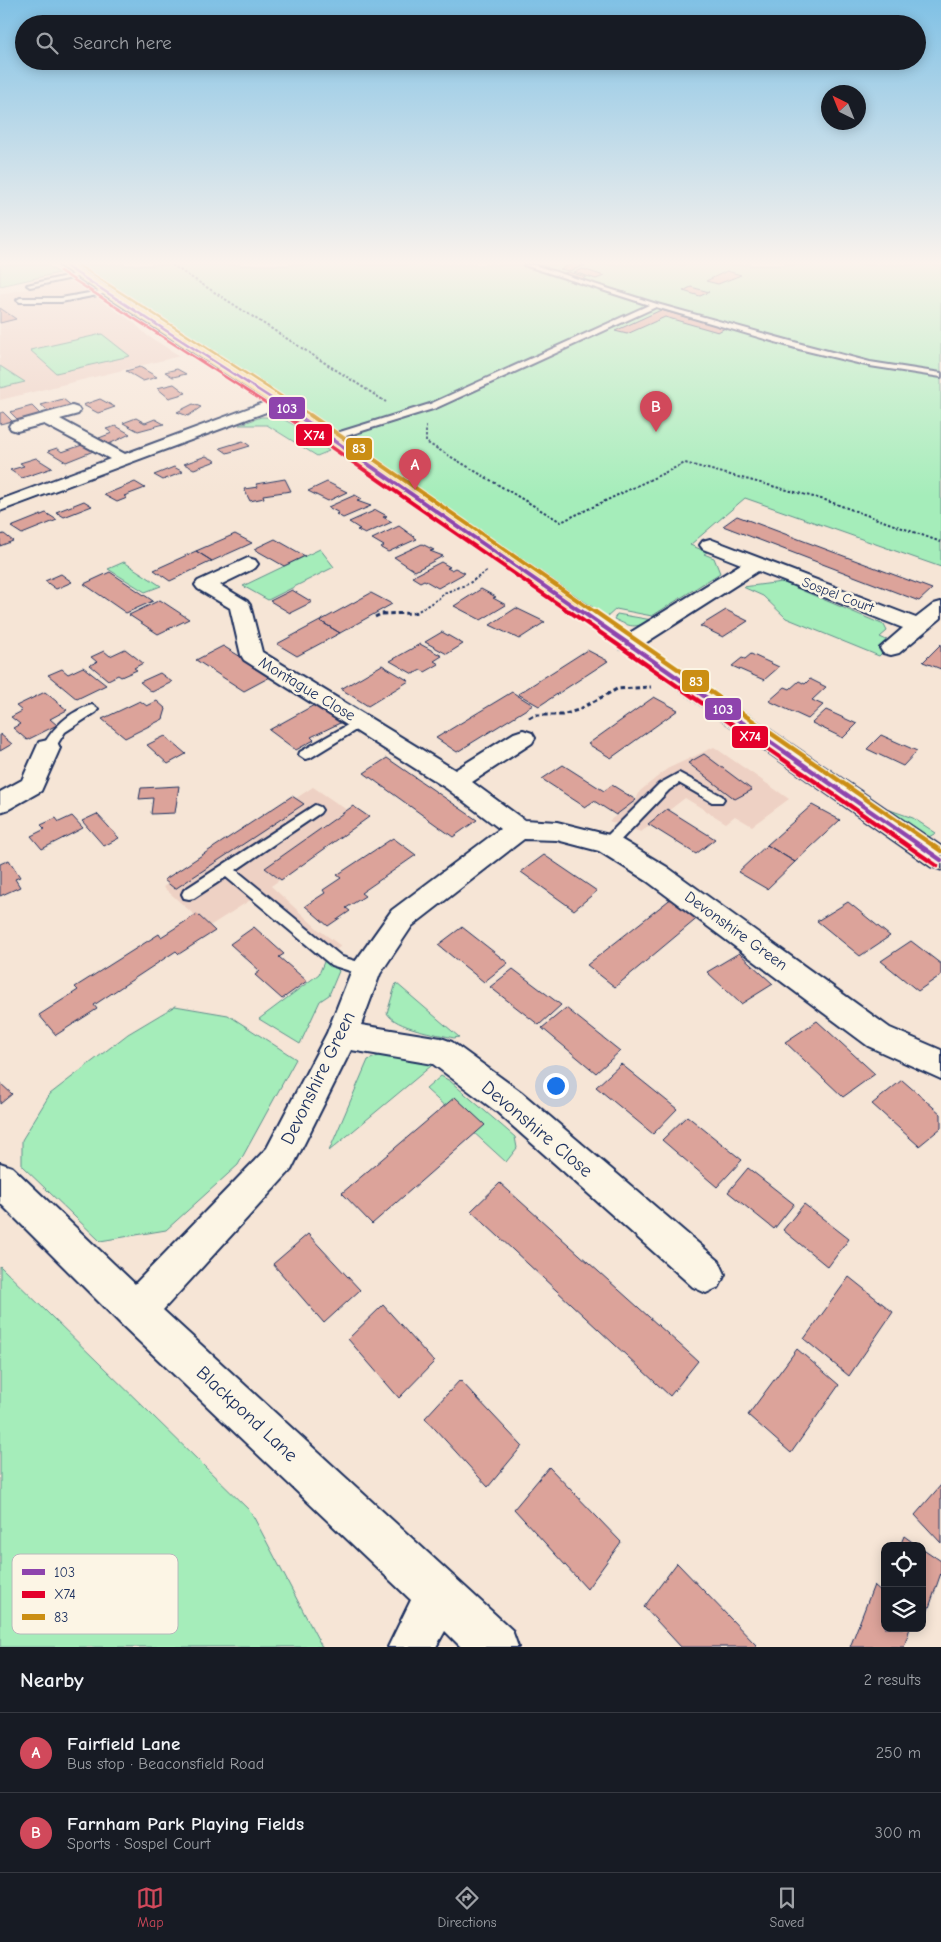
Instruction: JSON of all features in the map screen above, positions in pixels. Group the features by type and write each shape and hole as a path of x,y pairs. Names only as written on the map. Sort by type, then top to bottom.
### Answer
{"main road":[{"path":"184,342 279,402 941,860"}],"street":[{"path":"0,506 279,402"},
{"path":"17,426 72,411"},
{"path":"47,419 122,459"},
{"name":"Sospel Court","path":"710,545 918,626"},
{"name":"Montague Close","path":"248,564 205,585 240,605 252,656 455,782"},
{"path":"628,644 757,564"},
{"path":"891,648 941,608"},
{"path":"518,829 455,782 523,738"},
{"path":"0,803 32,785 48,748"},
{"name":"Devonshire Green","path":"136,1310 279,1159 342,1035 366,970 402,918 518,829 557,831 608,844 658,874 879,1037 941,1065"},
{"name":"Devonshire Close","path":"342,1035 441,1052 508,1102 706,1274"},
{"name":"Blackpond Lane","path":"0,1179 136,1310 495,1647"},
{"path":"411,1647 439,1595"}],"lane":[{"path":"330,438 433,406 574,342"},
{"path":"784,342 870,364 941,375"},
{"path":"48,748 59,730 70,720 92,709"},
{"path":"305,754 360,722"},
{"path":"608,844 664,788 679,777 716,800"},
{"path":"190,894 315,810"},
{"path":"226,869 337,961 366,970"}],"path":[{"path":"292,342 405,414"},
{"path":"415,412 427,418 426,442 561,522 685,463 825,500 941,542"},
{"path":"375,617 381,614 414,613 438,599 444,593 468,584 506,558"},
{"path":"523,738 524,722 534,714 562,715 578,710 617,688 689,686"}],"shaded area":[{"path":"0,342 157,342 180,356 0,400"},
{"path":"714,747 789,799 752,826 735,816 726,823 685,798 641,832 609,821 636,800 640,791 667,769"},
{"path":"313,787 363,821 271,886 319,930 341,946 326,957 252,899 208,927 163,887"}],"green space":[{"path":"67,342 112,342 130,356 56,373 30,350"},
{"path":"196,342 941,342 941,567 745,498 690,545 707,552 704,554 714,558 720,573 652,616 616,609 606,618 572,598 361,450"},
{"path":"0,366 25,382 0,388"},
{"path":"261,417 279,417 294,425 329,451 317,456 267,425 239,425"},
{"path":"320,549 334,567 268,600 243,586"},
{"path":"124,562 161,586 145,592 108,569"},
{"path":"782,582 884,625 887,631 880,637 893,643 879,656 786,618 763,596 743,587"},
{"path":"617,614 652,620 633,626 614,619"},
{"path":"890,810 913,818 936,833 925,839 890,814"},
{"path":"326,957 339,971 329,995 320,1001 300,1044 259,1019 319,974"},
{"path":"396,983 459,1037 454,1038 417,1030 398,1023 391,1018 387,1013"},
{"path":"175,1006 228,1015 296,1059 238,1165 166,1230 100,1241 22,1166 22,1140 50,1094 128,1034"},
{"path":"391,1051 437,1061 329,1151 368,1060"},
{"path":"441,1076 450,1081 515,1137 517,1148 506,1162 426,1089"},
{"path":"0,1266 251,1512 322,1647 0,1647"}],"building":[{"path":"140,367 157,377 143,381 126,371"},
{"path":"177,369 186,374 173,377 165,372"},
{"path":"174,384 186,393 169,398 157,388"},
{"path":"63,399 73,407 51,413 41,405"},
{"path":"100,399 115,407 98,413 83,405"},
{"path":"193,404 201,407 188,416 177,412"},
{"path":"32,406 41,415 19,421 10,412"},
{"path":"3,412 12,421 0,424 0,413"},
{"path":"136,418 145,423 155,419 164,424 138,431 123,423"},
{"path":"116,426 130,434 109,444 99,438 112,433 106,429"},
{"path":"243,441 250,446 227,453 220,448"},
{"path":"85,444 96,450 66,462 48,451 57,448 62,452"},
{"path":"206,456 216,461 194,469 184,464"},
{"path":"36,458 52,468 22,478 10,470 24,466 20,463"},
{"path":"174,467 183,472 163,480 154,475"},
{"path":"285,479 291,491 263,495 264,498 250,501 244,489 258,487 256,484"},
{"path":"135,482 145,488 124,496 127,498 117,502 104,495"},
{"path":"327,482 347,492 328,501 308,491"},
{"path":"355,495 362,499 357,501 371,506 343,518 336,514 339,513 328,507"},
{"path":"84,501 92,506 64,517 56,512"},
{"path":"376,510 387,516 383,517 392,522 365,534 357,530 360,529 349,522"},
{"path":"46,513 57,520 22,534 11,527"},
{"path":"737,516 932,589 919,601 723,526"},
{"path":"399,526 417,539 388,552 381,548 384,546 372,539"},
{"path":"4,534 13,541 0,546 0,535"},
{"path":"235,534 252,543 212,561 196,551"},
{"path":"275,539 305,556 284,566 254,549"},
{"path":"422,544 434,550 430,551 443,556 415,571 394,557"},
{"path":"196,551 212,561 170,581 154,570"},
{"path":"441,562 450,567 447,568 451,570 455,568 465,573 438,588 424,580 420,582 412,577"},
{"path":"110,572 153,601 126,613 84,584"},
{"path":"61,574 72,582 56,589 45,581"},
{"path":"481,589 506,605 481,620 454,606"},
{"path":"292,590 312,602 290,613 270,601"},
{"path":"371,593 392,604 340,633 320,621"},
{"path":"160,600 189,619 158,634 129,615"},
{"path":"516,608 545,622 519,639 490,625"},
{"path":"726,610 748,621 723,637 700,626"},
{"path":"320,621 340,633 297,656 277,644"},
{"path":"442,632 463,644 447,654 425,642"},
{"path":"420,644 442,656 434,661 439,664 425,672 421,670 413,674 390,661"},
{"path":"941,644 941,669 923,662"},
{"path":"223,646 272,676 244,691 196,660"},
{"path":"125,649 143,663 134,668 137,670 108,680 90,665 97,662 91,657 104,651 110,656"},
{"path":"587,650 608,661 539,706 518,694"},
{"path":"751,654 779,667 764,680 732,666"},
{"path":"382,665 409,681 368,706 341,689"},
{"path":"83,667 106,685 77,699 48,675 62,669 68,674"},
{"path":"160,673 172,682 152,692 140,682"},
{"path":"810,679 826,687 812,700 823,705 808,719 769,701 785,687 790,689 799,681 805,684"},
{"path":"45,692 67,710 50,719 57,725 27,740 13,728 20,724 11,717 22,711 16,706"},
{"path":"512,692 533,705 457,752 436,738"},
{"path":"654,697 678,710 611,758 588,744"},
{"path":"140,701 147,706 157,701 166,709 163,719 125,738 102,719"},
{"path":"316,704 342,722 311,737 314,740 296,750 269,730"},
{"path":"826,710 857,724 843,738 812,723"},
{"path":"0,734 12,744 0,751"},
{"path":"881,735 917,751 903,766 867,749"},
{"path":"165,736 186,754 168,764 147,745"},
{"path":"704,754 752,790 735,799 688,763"},
{"path":"387,758 477,820 453,837 364,773"},
{"path":"563,765 604,791 612,785 636,800 616,815 594,801 585,807 542,779"},
{"path":"179,786 175,813 151,814 153,798 139,799 141,788"},
{"path":"292,796 304,804 175,889 164,880"},
{"path":"812,805 840,820 795,862 767,845"},
{"path":"353,806 369,817 281,880 265,868"},
{"path":"667,809 715,839 696,854 648,824"},
{"path":"97,814 119,838 104,846 82,821"},
{"path":"72,816 83,828 42,849 31,836 45,829 41,825 56,818 59,822"},
{"path":"393,838 416,855 361,893 365,896 346,908 350,911 328,926 305,906 325,893 323,890 341,878 337,875"},
{"path":"767,845 795,862 767,889 738,872"},
{"path":"544,855 597,891 574,910 521,872"},
{"path":"9,860 20,877 15,879 20,887 0,896 0,864"},
{"path":"673,897 700,916 615,987 587,965"},
{"path":"848,902 890,936 860,956 817,921"},
{"path":"197,914 215,931 179,954 176,951 94,1005 97,1009 56,1035 39,1015 78,990 75,987 159,934 161,937"},
{"path":"254,927 284,954 279,957 307,981 282,999 255,975 260,971 230,944"},
{"path":"462,927 508,963 484,982 438,945"},
{"path":"911,941 941,964 941,975 918,991 881,961"},
{"path":"739,953 773,984 741,1004 707,972"},
{"path":"513,969 561,1005 539,1025 490,987"},
{"path":"566,1008 620,1051 596,1073 542,1028"},
{"path":"817,1021 875,1074 843,1097 785,1042"},
{"path":"621,1064 677,1109 653,1134 596,1087"},
{"path":"902,1080 941,1114 941,1128 919,1146 872,1104"},
{"path":"0,1083 12,1094 0,1104"},
{"path":"455,1097 485,1125 372,1224 342,1193"},
{"path":"687,1116 742,1160 717,1187 662,1140"},
{"path":"748,1168 794,1204 774,1229 728,1192"},
{"path":"500,1183 698,1361 670,1396 471,1211"},
{"path":"804,1204 849,1239 828,1267 783,1230"},
{"path":"308,1234 360,1290 324,1323 273,1264"},
{"path":"849,1277 893,1312 849,1376 804,1339"},
{"path":"383,1305 434,1362 399,1398 348,1339"},
{"path":"797,1349 839,1385 791,1453 748,1415"},
{"path":"460,1380 522,1446 488,1487 425,1418"},
{"path":"549,1467 621,1542 587,1589 514,1509"},
{"path":"941,1485 941,1543 915,1515"},
{"path":"904,1536 912,1542 902,1542"},
{"path":"926,1551 941,1561 941,1573 926,1616"},
{"path":"677,1563 756,1645 755,1647 681,1647 644,1607"},
{"path":"874,1585 881,1591 881,1632 909,1632 904,1647 850,1647"}],"transit line":[{"name":"X74","path":"171,342 275,408 937,866"},
{"name":"103","path":"185,342 279,402 941,860"},
{"name":"83","path":"198,342 283,396 941,851"}],"place":[{"name":"Farnham Park Playing Fields","path":"656,432"},
{"name":"Fairfield Lane","path":"415,490"}]}
